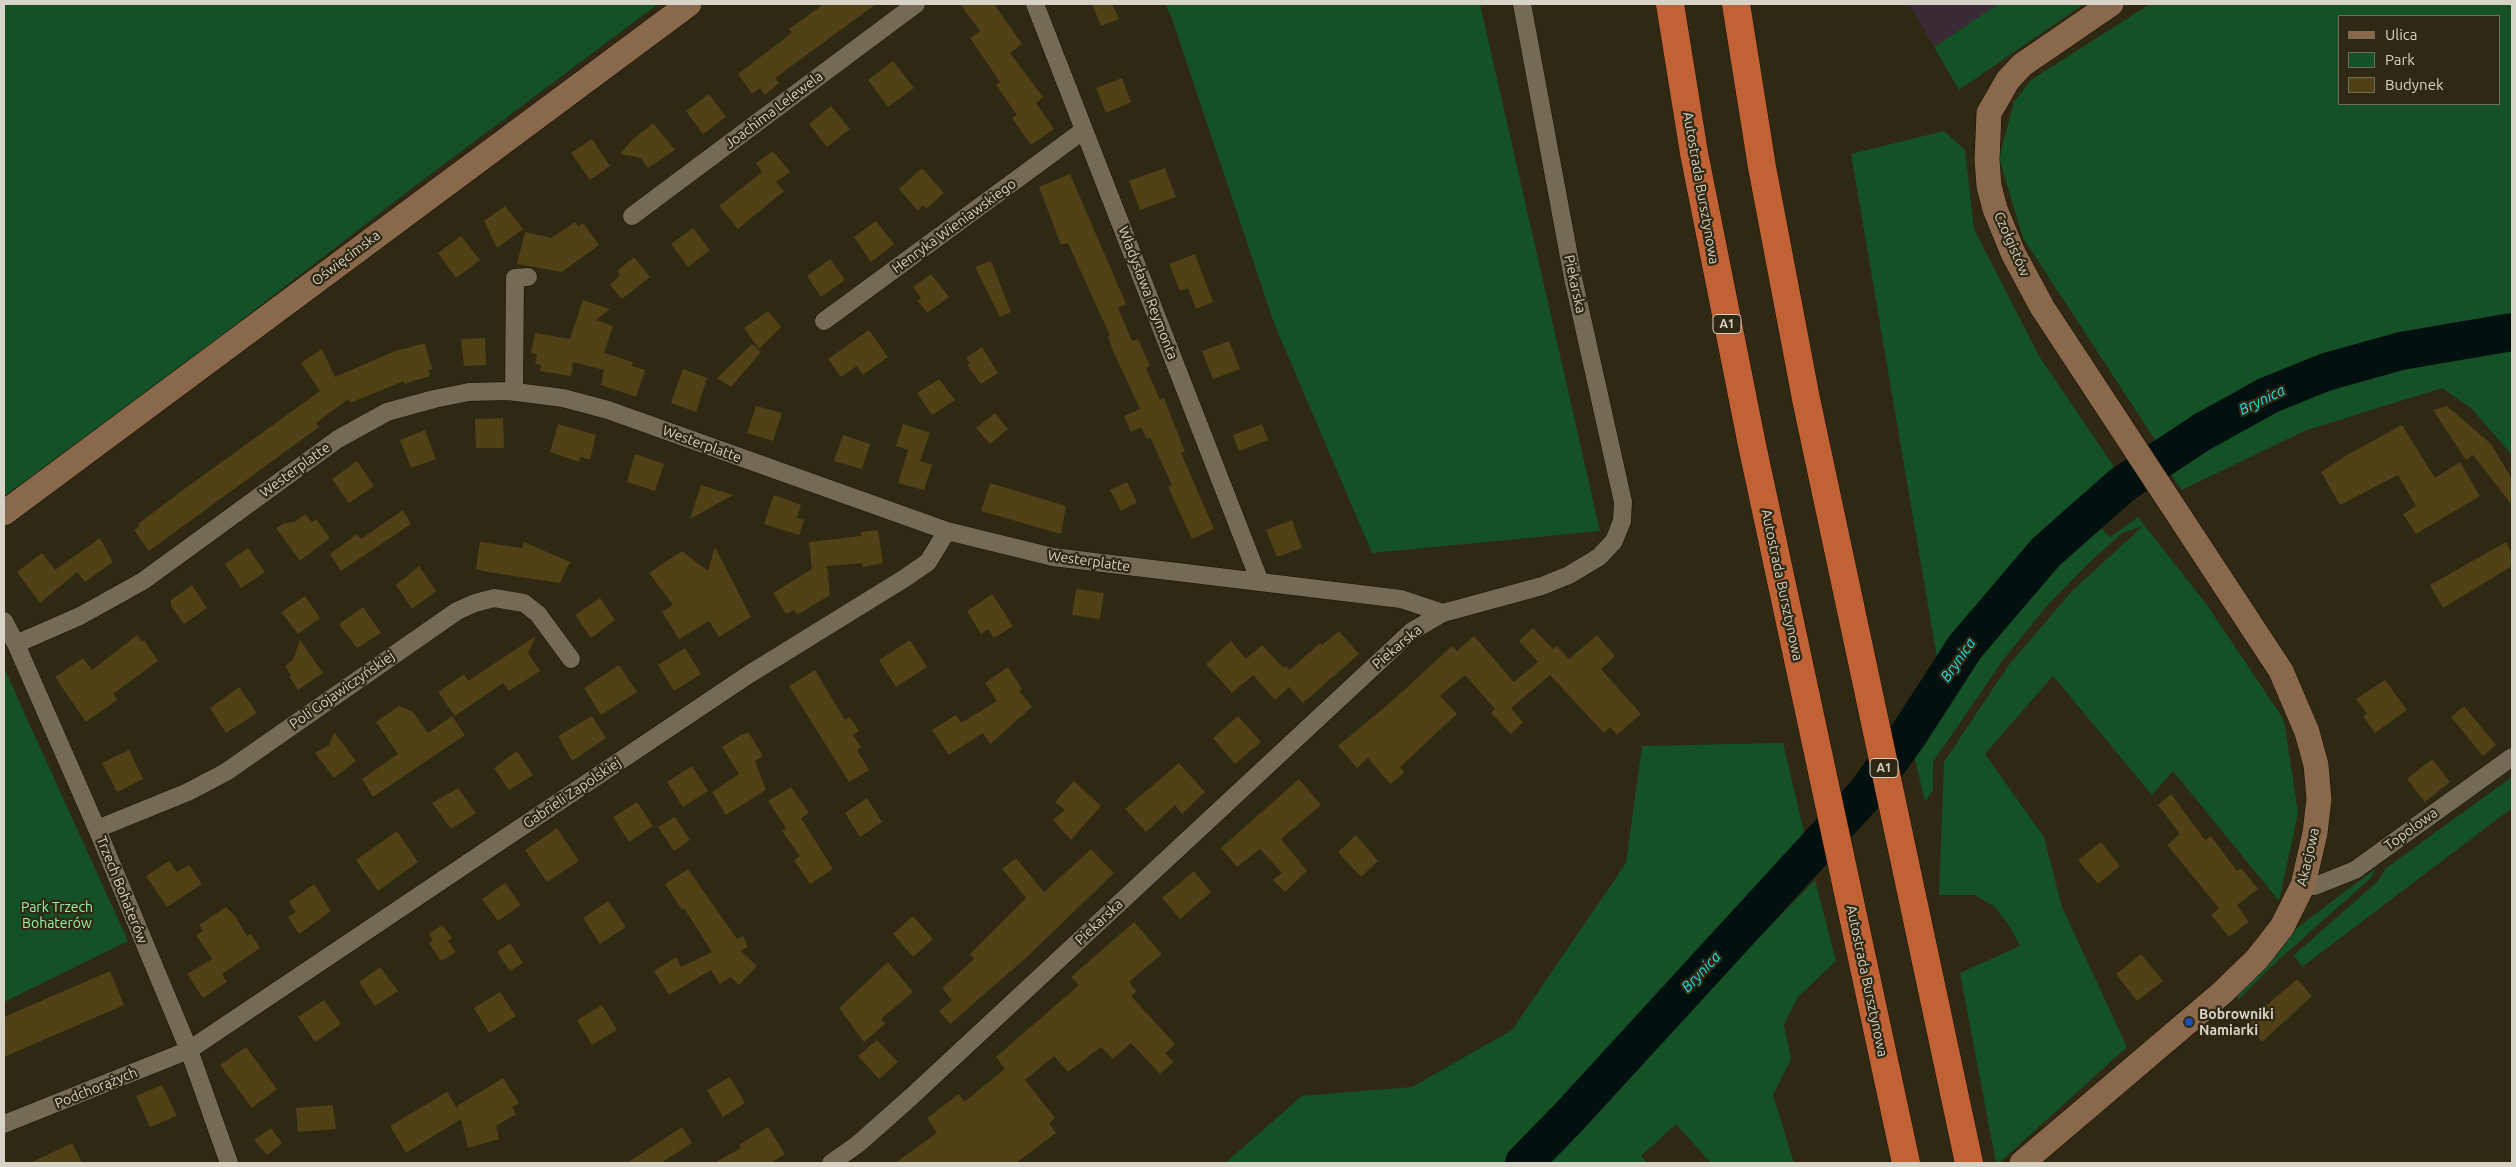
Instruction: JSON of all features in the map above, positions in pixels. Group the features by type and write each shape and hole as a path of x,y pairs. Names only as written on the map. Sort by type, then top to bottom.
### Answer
{"highway":[{"name":"Autostrada Bursztynowa","path":"1670,4 1694,153 1717,271 1794,642 1906,1163"},
{"name":"A1","path":"1736,4 1786,297 1844,582 1969,1163"}],"street":[{"name":"Oświęcimska","path":"4,513 688,4"},
{"name":"Joachima Lelewela","path":"632,216 916,4"},
{"name":"Władysława Reymonta","path":"1035,4 1260,582"},
{"name":"Piekarska","path":"832,1163 858,1144 911,1097 1412,631 1443,613 1542,586 1570,576 1599,557 1614,540 1622,521 1623,502 1573,278 1522,4"},
{"name":"Czołgistów","path":"2111,4 2038,53 2022,65 2008,80 1989,113 1987,160 1990,186 1995,209 2013,253 2042,307 2169,502"},
{"name":"Henryka Wieniawskiego","path":"824,321 1084,130"},
{"path":"514,391 514,278 528,276"},
{"name":"Westerplatte","path":"16,644 80,616 143,581 338,439 387,412 434,399 470,392 514,391 563,398 608,410 947,531 1053,557 1401,599 1443,613"},
{"name":"Akacjowa","path":"2022,1163 2223,992 2257,960 2282,927 2303,885 2315,833 2319,799 2316,765 2307,732 2281,672 2169,502"},
{"name":"Gabrieli Zapolskiej","path":"189,1050 748,675 905,578 928,562 947,531"},
{"name":"Poli Gojawiczyńskiej","path":"97,829 188,792 226,772 457,611 475,603 494,598 524,603 538,614 571,659"},
{"name":"Trzech Bohaterów","path":"4,621 16,644 97,829 189,1050 229,1163"},
{"name":"Topolowa","path":"2303,885 2315,886 2355,870 2512,757"},
{"name":"Podchorążych","path":"4,1124 189,1050"}],"shaded area":[{"path":"1909,4 1998,4 1934,47"}],"green space":[{"path":"4,4 658,4 411,189 97,432 4,496"},
{"path":"1165,4 1480,4 1600,531 1372,553 1274,323 1171,16"},
{"path":"1998,4 2084,4 1959,90 1934,47"},
{"path":"2150,4 2512,4 2512,321 2365,350 2264,387 2161,449 2023,238 1999,158 2014,102 2031,80"},
{"path":"1944,131 1965,150 1974,229 2039,356 2119,474 2064,516 1998,587 1938,664 1851,154"},
{"path":"2512,342 2512,455 2471,408 2442,388 2304,431 2182,490 2167,469 2321,384 2399,362"},
{"path":"2138,517 2207,605 2284,720 2298,813 2279,901 2173,771 2152,795 2053,676 1985,754 2044,837 2062,907 2127,1047 1999,1163 1996,1163 1960,973 2020,946 2010,927 1995,907 1975,895 1939,895 1944,762 2008,666 2071,592 2143,526 2122,533 2088,564 2046,607 2003,660 1933,762 1933,791 1925,801 1911,743 1973,655 2036,580 2095,522 2110,537"},
{"name":"Park Trzech Bohaterów","path":"4,668 128,941 4,1002"},
{"path":"1783,743 1808,849 1508,1163 1225,1163 1302,1096 1412,1087 1512,1030 1626,863 1642,746"},
{"path":"2512,777 2512,808 2302,967 2294,955 2377,882 2386,868"},
{"path":"2375,869 2371,878 2276,962 2237,1001 2239,992 2290,933"},
{"path":"1815,880 1836,961 1797,998 1784,1025 1791,1059 1773,1095 1794,1163 1711,1163 1676,1124 1641,1156 1647,1163 1539,1163"}],"building":[{"path":"824,4 876,4 775,78 779,83 765,95 760,88 752,94 738,74 792,32 789,29"},
{"path":"960,4 994,4 1022,44 1010,53 1043,97 1036,103 1054,129 1031,145 1012,118 1017,115 996,85 1000,82 970,38 980,31"},
{"path":"1092,4 1112,4 1119,19 1101,26"},
{"path":"893,61 914,88 888,107 868,80"},
{"path":"1122,78 1131,102 1106,113 1096,88"},
{"path":"709,94 726,117 703,134 686,111"},
{"path":"831,106 850,129 827,147 809,124"},
{"path":"653,123 675,150 648,168 641,158 620,154 632,140"},
{"path":"592,139 610,166 590,180 571,153"},
{"path":"773,151 790,172 776,182 784,191 738,229 719,206 762,172 756,163"},
{"path":"922,168 944,193 926,209 923,205 918,211 899,189"},
{"path":"1165,168 1176,197 1140,210 1129,181"},
{"path":"1070,174 1126,304 1118,308 1132,341 1138,339 1150,366 1146,368 1160,400 1164,398 1185,452 1181,453 1214,529 1192,539 1168,487 1172,485 1150,437 1147,439 1141,427 1131,432 1124,416 1140,409 1113,351 1108,336 1110,335 1068,243 1061,245 1039,187"},
{"path":"505,206 523,229 497,248 484,221"},
{"path":"876,221 894,244 871,262 854,237"},
{"path":"575,222 578,226 583,223 599,245 562,272 517,264 525,232 551,238"},
{"path":"693,228 710,250 688,267 671,244"},
{"path":"461,236 480,260 456,278 438,253"},
{"path":"1195,254 1213,302 1196,309 1188,288 1180,291 1169,264"},
{"path":"634,257 650,277 622,299 610,285 620,275 617,271"},
{"path":"830,259 845,280 821,297 807,276"},
{"path":"991,261 1011,312 1000,317 975,267"},
{"path":"931,274 949,297 927,313 918,301 921,298 913,287"},
{"path":"583,300 610,309 596,320 613,326 604,353 633,362 632,366 645,370 636,397 601,385 604,370 573,362 571,376 540,371 541,365 535,364 537,354 531,353 535,333 570,339"},
{"path":"768,311 781,327 759,349 744,328"},
{"path":"869,330 888,357 863,375 857,366 841,377 828,359"},
{"path":"485,338 486,365 464,366 461,339"},
{"path":"1229,341 1240,369 1213,379 1202,351"},
{"path":"425,343 432,369 429,370 430,376 404,384 404,381 350,403 348,399 316,423 319,427 149,551 134,530 140,526 138,524 183,490 320,391 301,363 322,349 335,377 395,351"},
{"path":"752,344 761,352 731,387 717,378"},
{"path":"982,347 998,373 981,384 967,365 970,363 966,358"},
{"path":"683,369 707,378 696,412 671,403"},
{"path":"939,379 955,400 932,415 917,393"},
{"path":"756,406 782,413 773,441 747,433"},
{"path":"2447,406 2491,444 2512,479 2512,505 2473,455 2466,460 2433,410"},
{"path":"995,413 1008,429 990,444 976,428"},
{"path":"503,418 504,448 476,448 475,419"},
{"path":"558,424 596,435 590,460 580,457 579,462 550,452"},
{"path":"903,424 930,433 920,461 932,465 924,490 898,483 908,450 896,446"},
{"path":"1262,424 1268,440 1239,451 1233,435"},
{"path":"2402,425 2435,478 2460,462 2480,496 2416,534 2403,514 2416,506 2398,475 2340,505 2321,472 2347,455"},
{"path":"425,430 436,459 411,468 400,440"},
{"path":"843,435 870,444 862,469 834,461"},
{"path":"635,454 664,464 655,491 627,482"},
{"path":"357,461 374,486 349,503 332,479"},
{"path":"1127,482 1137,502 1121,511 1110,490"},
{"path":"990,483 1066,506 1061,534 981,511"},
{"path":"701,485 733,495 690,519"},
{"path":"774,495 801,505 797,518 804,520 799,535 764,524"},
{"path":"403,510 411,524 341,571 330,554 357,534 361,539"},
{"path":"305,514 312,522 316,519 330,538 300,561 276,528 285,523 295,522"},
{"path":"1292,520 1302,548 1277,557 1266,530"},
{"path":"878,530 883,563 863,567 862,563 827,566 830,595 797,615 794,610 786,614 773,593 812,569 809,542 861,536 861,532"},
{"path":"100,538 113,562 85,582 77,572 40,603 17,572 42,553 55,570"},
{"path":"480,542 522,548 524,542 570,562 560,583 488,572 476,569"},
{"path":"2506,542 2512,553 2512,566 2443,608 2430,585"},
{"path":"715,547 751,617 719,637 709,621 679,639 662,612 673,605 649,573 682,551 708,571"},
{"path":"248,548 265,572 241,588 225,564"},
{"path":"419,566 436,591 412,609 396,585"},
{"path":"192,585 207,608 184,624 171,606 171,600"},
{"path":"1076,589 1104,593 1100,619 1072,615"},
{"path":"992,594 1013,626 994,638 988,629 981,634 967,611"},
{"path":"305,596 320,618 298,634 281,612"},
{"path":"600,598 615,620 591,638 575,615"},
{"path":"363,607 381,633 357,648 339,624"},
{"path":"1533,628 1553,649 1557,646 1569,659 1597,635 1615,656 1601,669 1641,714 1617,735 1610,727 1604,733 1550,675 1511,708 1523,722 1511,734 1491,713 1495,709 1465,675 1440,696 1457,714 1400,767 1404,773 1390,784 1368,758 1357,768 1338,746 1391,702 1452,646 1457,651 1474,636 1514,682 1538,662 1519,641"},
{"path":"1339,631 1359,654 1303,703 1289,687 1275,700 1253,675 1232,693 1206,664 1231,641 1246,659 1262,645 1283,668 1286,666 1290,670 1320,643 1322,645"},
{"path":"137,635 142,642 144,640 158,661 113,694 117,700 86,722 55,677 83,658 92,670"},
{"path":"536,636 528,653 540,671 509,691 503,683 455,716 438,692 464,674 468,681"},
{"path":"300,640 323,673 298,690 285,666 293,660"},
{"path":"910,640 927,667 896,687 879,660"},
{"path":"685,648 701,674 674,691 658,665"},
{"path":"619,665 637,692 601,715 584,688"},
{"path":"1008,667 1022,689 1019,691 1032,707 990,744 983,733 949,755 932,730 956,715 961,723 997,701 985,683"},
{"path":"815,670 845,720 850,717 859,731 853,735 861,747 857,750 869,770 849,782 789,686"},
{"path":"2385,680 2407,710 2375,733 2363,716 2367,714 2356,699"},
{"path":"239,687 257,713 226,733 210,708"},
{"path":"399,706 413,712 428,733 452,716 465,735 373,797 362,779 398,754 376,722"},
{"path":"2464,706 2496,745 2483,756 2451,717"},
{"path":"592,716 606,738 572,761 558,736"},
{"path":"1238,716 1261,742 1235,764 1213,738"},
{"path":"334,732 356,761 334,778 315,753 329,745"},
{"path":"749,733 763,756 755,761 766,790 726,815 712,792 739,774 722,747 742,734"},
{"path":"129,750 143,779 117,792 102,763"},
{"path":"517,751 533,775 509,790 494,768"},
{"path":"2432,759 2450,782 2425,802 2407,779"},
{"path":"1179,763 1205,792 1182,814 1175,805 1146,832 1125,809"},
{"path":"692,766 708,791 683,807 667,782"},
{"path":"1299,779 1321,805 1281,839 1307,871 1285,892 1273,880 1282,873 1260,849 1237,867 1221,848"},
{"path":"1074,781 1101,806 1071,840 1053,820 1065,810 1055,802"},
{"path":"791,787 809,813 801,818 833,869 810,884 794,860 800,856 782,831 786,828 768,801"},
{"path":"458,788 476,813 451,829 432,803"},
{"path":"2171,794 2205,840 2211,836 2237,871 2241,868 2258,889 2237,905 2249,922 2229,937 2211,915 2219,908 2167,845 2180,834 2158,805"},
{"path":"867,798 882,822 860,837 845,813"},
{"path":"637,802 653,826 629,842 613,817"},
{"path":"675,817 690,840 674,851 658,827"},
{"path":"557,828 579,861 547,882 525,850"},
{"path":"397,831 418,862 378,891 356,860"},
{"path":"1356,835 1378,861 1361,877 1338,852"},
{"path":"2101,842 2120,866 2098,884 2078,860"},
{"path":"1091,849 1114,873 1027,957 950,1024 939,1011 952,1000 942,988 974,959 970,954 1026,898 1002,869 1016,858 1044,892"},
{"path":"169,861 177,872 189,865 202,884 167,907 146,876"},
{"path":"688,869 737,939 743,936 748,947 741,951 757,966 739,985 731,977 720,984 711,970 669,995 654,971 676,957 681,967 712,952 684,908 682,910 665,884"},
{"path":"1194,871 1211,892 1180,919 1162,898"},
{"path":"505,883 521,905 498,921 482,899"},
{"path":"314,884 331,911 299,934 288,917 296,912 289,902"},
{"path":"608,901 626,927 600,944 583,918"},
{"path":"226,907 235,916 247,936 251,934 260,948 222,974 227,982 203,998 187,974 212,959 196,935 203,931 199,925"},
{"path":"913,916 933,939 913,957 893,934"},
{"path":"1134,922 1162,954 1129,982 1137,992 1131,996 1175,1044 1165,1053 1173,1062 1160,1074 1131,1043 1113,1059 1101,1047 1068,1072 1054,1056 1025,1080 1055,1118 1049,1123 1056,1133 1016,1163 895,1163 937,1133 927,1118 959,1094 964,1102 1005,1069 996,1057 1079,985 1071,977"},
{"path":"442,925 452,938 448,941 456,952 441,961 429,943 433,940 429,934"},
{"path":"510,943 523,963 510,971 497,952"},
{"path":"2141,954 2163,981 2137,1001 2116,974"},
{"path":"888,962 913,992 881,1019 885,1024 864,1042 839,1008"},
{"path":"380,967 398,991 375,1006 359,982"},
{"path":"110,971 124,1005 4,1057 4,1017"},
{"path":"2297,979 2312,996 2262,1042 2246,1023"},
{"path":"500,992 516,1016 489,1033 474,1008"},
{"path":"324,1000 341,1024 315,1042 298,1017"},
{"path":"602,1005 617,1030 592,1045 577,1020"},
{"path":"877,1040 898,1062 879,1079 858,1056"},
{"path":"246,1047 277,1089 252,1108 220,1065"},
{"path":"730,1077 745,1103 723,1117 707,1090"},
{"path":"503,1078 519,1103 512,1107 516,1114 496,1126 499,1139 468,1148 461,1119 406,1153 390,1126 447,1092 458,1110 457,1106"},
{"path":"162,1085 177,1116 150,1127 136,1096"},
{"path":"333,1105 336,1129 298,1132 296,1108"},
{"path":"682,1127 692,1143 661,1163 627,1163"},
{"path":"768,1127 785,1154 771,1163 714,1163 741,1148 739,1145"},
{"path":"271,1128 282,1143 267,1155 254,1140"},
{"path":"72,1143 82,1163 30,1163"}],"waterway":[{"name":"Brynica","path":"1524,1163 1568,1118 1867,792 1909,734 1965,647 2046,552 2123,484 2202,432 2269,395 2326,372 2401,351 2512,332"}],"place":[{"name":"Bobrowniki Namiarki","path":"2189,1022"}]}
